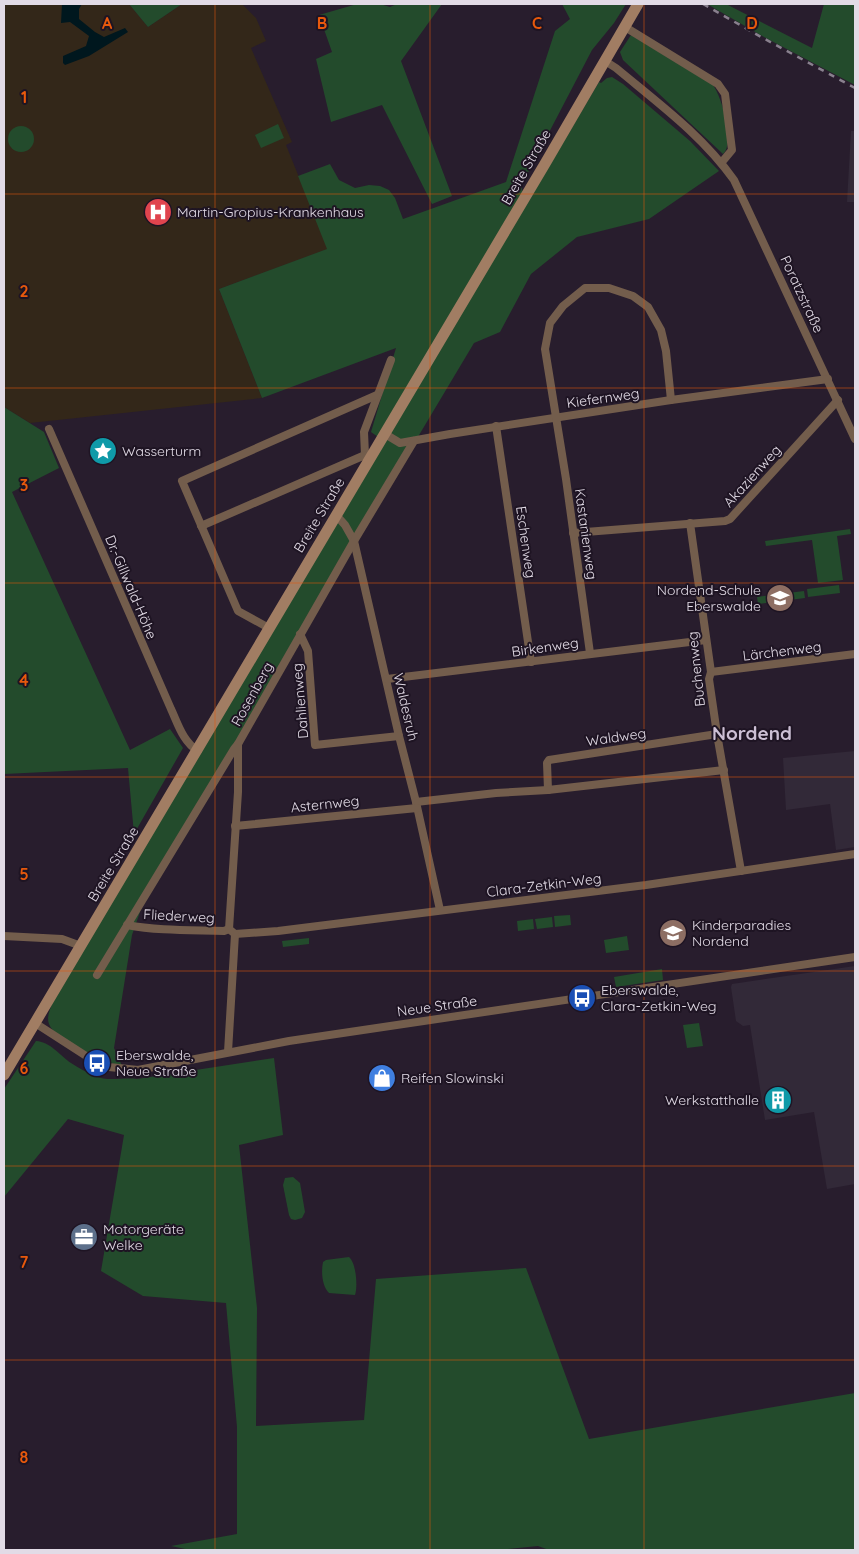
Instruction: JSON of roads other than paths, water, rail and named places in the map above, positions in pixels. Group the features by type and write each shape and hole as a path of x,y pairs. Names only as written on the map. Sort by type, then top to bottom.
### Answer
{"main road":[{"name":"Breite Straße","path":"4,1075 198,751 368,457 385,434 638,4"}],"street":[{"path":"625,26 718,84 726,94 732,150 722,162"},
{"name":"Poratzstraße","path":"605,61 688,128 722,162 734,180 855,438"},
{"path":"556,417 545,349 547,334 550,323 563,306 585,288 609,288 633,296 648,307 661,330 666,351 671,400"},
{"path":"201,526 368,457 364,432 391,360"},
{"name":"Kiefernweg","path":"385,434 400,443 556,417 828,379"},
{"path":"269,628 238,611 182,481 377,395"},
{"name":"Akazienweg","path":"573,533 725,521 730,518 838,400"},
{"name":"Kastanienweg","path":"556,417 590,654"},
{"name":"Eschenweg","path":"496,426 531,662"},
{"name":"Dr.-Gillwald-Höhe","path":"49,429 174,717 185,739 191,747 198,751"},
{"name":"Rosenberg","path":"228,1052 238,792 238,744 354,541 414,441"},
{"name":"Waldesruh","path":"336,515 345,525 354,541 440,910"},
{"name":"Buchenweg","path":"690,523 711,672 709,679 740,871"},
{"name":"Dahlienweg","path":"300,634 308,652 315,744 399,736"},
{"name":"Birkenweg","path":"387,679 706,640"},
{"name":"Lärchenweg","path":"711,672 855,654"},
{"name":"Waldweg","path":"548,790 547,763 549,760 717,734"},
{"path":"97,974 238,744"},
{"path":"417,805 496,793 548,790 724,770"},
{"name":"Asternweg","path":"236,826 417,805"},
{"name":"Clara-Zetkin-Weg","path":"232,932 278,931 646,885 855,854"},
{"name":"Fliederweg","path":"126,924 146,929 232,932"},
{"path":"4,936 62,939 82,946"},
{"name":"Neue Straße","path":"35,1023 97,1063 109,1067 138,1070 228,1052 377,1028 855,957"}],"water":[{"path":"62,4 82,4 79,9 79,19 104,37 125,28 128,32 89,56 65,65 63,63 63,56 86,46 89,36 70,22 61,23"}],"railway":[{"path":"703,4 855,88"}],"place":[{"name":"Martin-Gropius-Krankenhaus","path":"158,212"},
{"name":"Wasserturm","path":"103,451"},
{"name":"Nordend-Schule Eberswalde","path":"780,598"},
{"name":"Kinderparadies Nordend","path":"673,933"},
{"name":"Eberswalde, Clara-Zetkin-Weg","path":"582,998"},
{"name":"Eberswalde, Neue Straße","path":"97,1063"},
{"name":"Reifen Slowinski","path":"382,1078"},
{"name":"Werkstatthalle","path":"778,1100"},
{"name":"Motorgeräte Welke","path":"84,1237"}],"district":[{"name":"Nordend","path":"752,733"}]}
